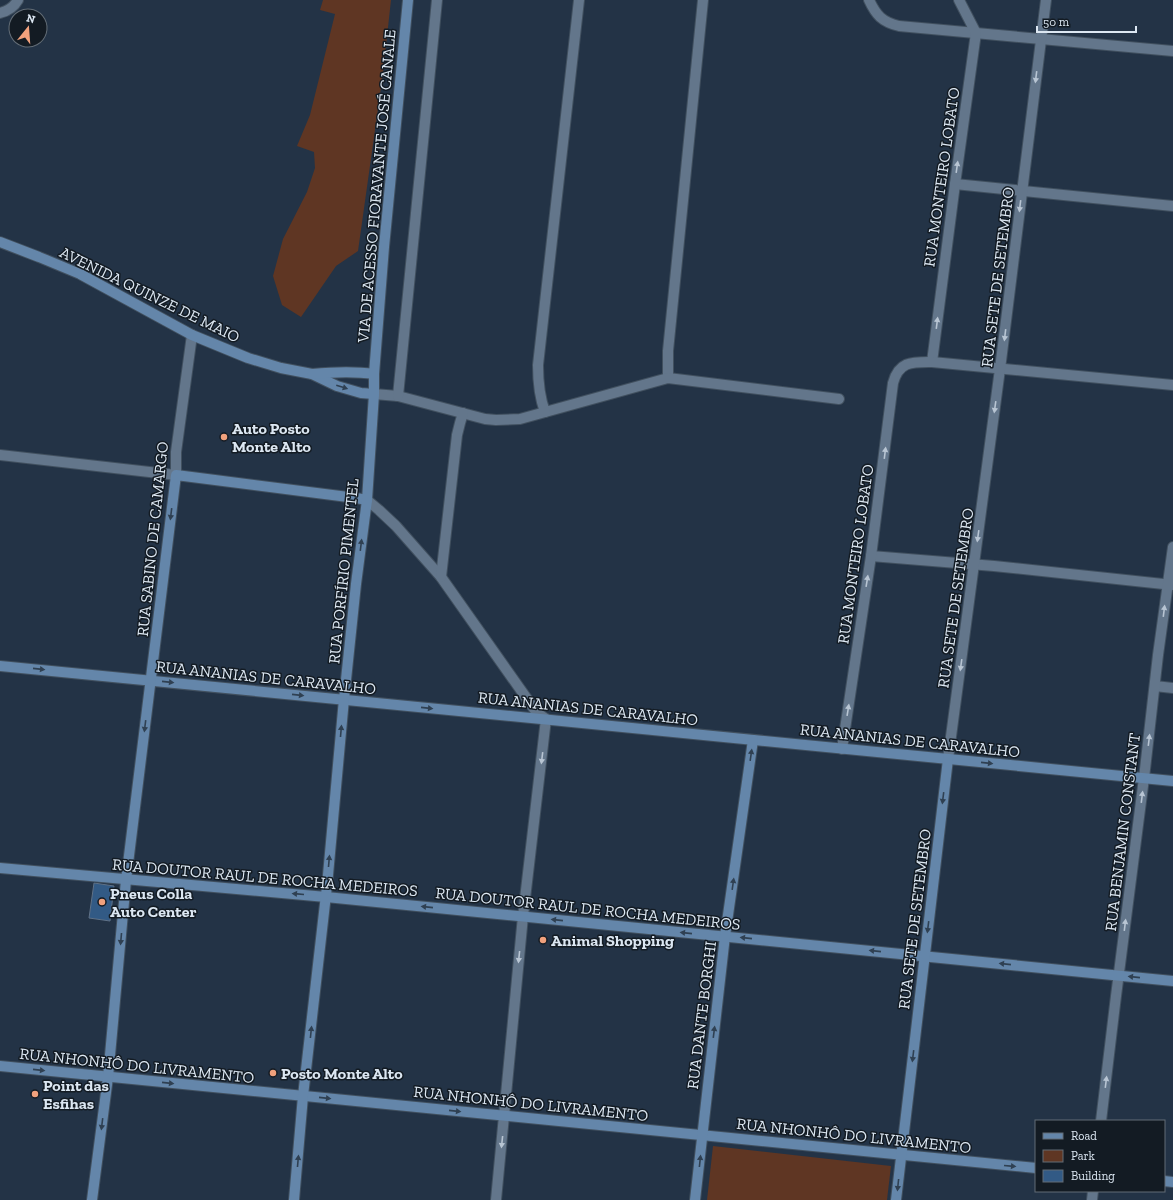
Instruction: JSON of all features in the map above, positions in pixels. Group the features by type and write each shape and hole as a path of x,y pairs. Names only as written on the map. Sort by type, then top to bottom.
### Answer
{"street":[{"path":"2,12 13,8 18,0"},
{"name":"VIA DE ACESSO FIORAVANTE JOSÉ CANALE","path":"374,374 384,247 408,0"},
{"path":"398,396 437,0"},
{"path":"545,412 540,398 538,365 580,0"},
{"path":"668,378 668,351 703,0"},
{"path":"869,0 872,8 885,21 891,24 915,28 1173,50"},
{"path":"959,0 976,33"},
{"name":"RUA SETE DE SETEMBRO","path":"896,1200 948,759 1000,369 1046,0"},
{"name":"RUA MONTEIRO LOBATO","path":"842,748 871,556 893,383 895,377 903,366 915,362 932,362 976,33"},
{"path":"955,184 1173,206"},
{"name":"AVENIDA QUINZE DE MAIO","path":"0,242 80,274 192,335 248,358 281,368 312,374"},
{"name":"RUA SABINO DE CAMARGO","path":"92,1200 108,1077 126,880 176,475 176,452 192,335"},
{"path":"932,362 1173,385"},
{"path":"312,374 359,372 374,374"},
{"path":"312,374 337,386 361,393 398,396 485,419 520,419 668,378 839,400"},
{"name":"RUA PORFÍRIO PIMENTEL","path":"294,1200 326,897 344,699 366,500 374,394 374,374"},
{"path":"441,576 458,435 463,413"},
{"path":"0,455 176,475 366,500 396,526 441,576 537,713 546,719 523,916 496,1200"},
{"name":"RUA BENJAMIN CONSTANT","path":"1101,1120 1155,686 1170,585 1173,548"},
{"path":"871,556 974,564 1170,585"},
{"name":"RUA ANANIAS DE CARAVALHO","path":"0,666 1173,781"},
{"path":"1155,686 1173,688"},
{"name":"RUA DANTE BORGHI","path":"696,1200 725,936 753,740"},
{"name":"RUA DOUTOR RAUL DE ROCHA MEDEIROS","path":"0,868 326,897 1173,981"},
{"name":"RUA NHONHÔ DO LIVRAMENTO","path":"0,1066 1035,1168"}],"green space":[{"path":"323,0 391,0 383,73 358,251 336,266 301,317 282,305 273,276 283,239 307,192 315,168 314,152 297,146 310,115 335,14 320,10"},
{"path":"713,1146 891,1166 887,1200 707,1200"}],"building":[{"name":"Pneus Colla Auto Center","path":"94,883 114,886 110,921 89,918"}],"place":[{"name":"Auto Posto Monte Alto","path":"224,437"},
{"name":"Pneus Colla Auto Center","path":"102,902"},
{"name":"Animal Shopping","path":"543,940"},
{"name":"Posto Monte Alto","path":"273,1073"},
{"name":"Point das Esfihas","path":"35,1094"}]}
